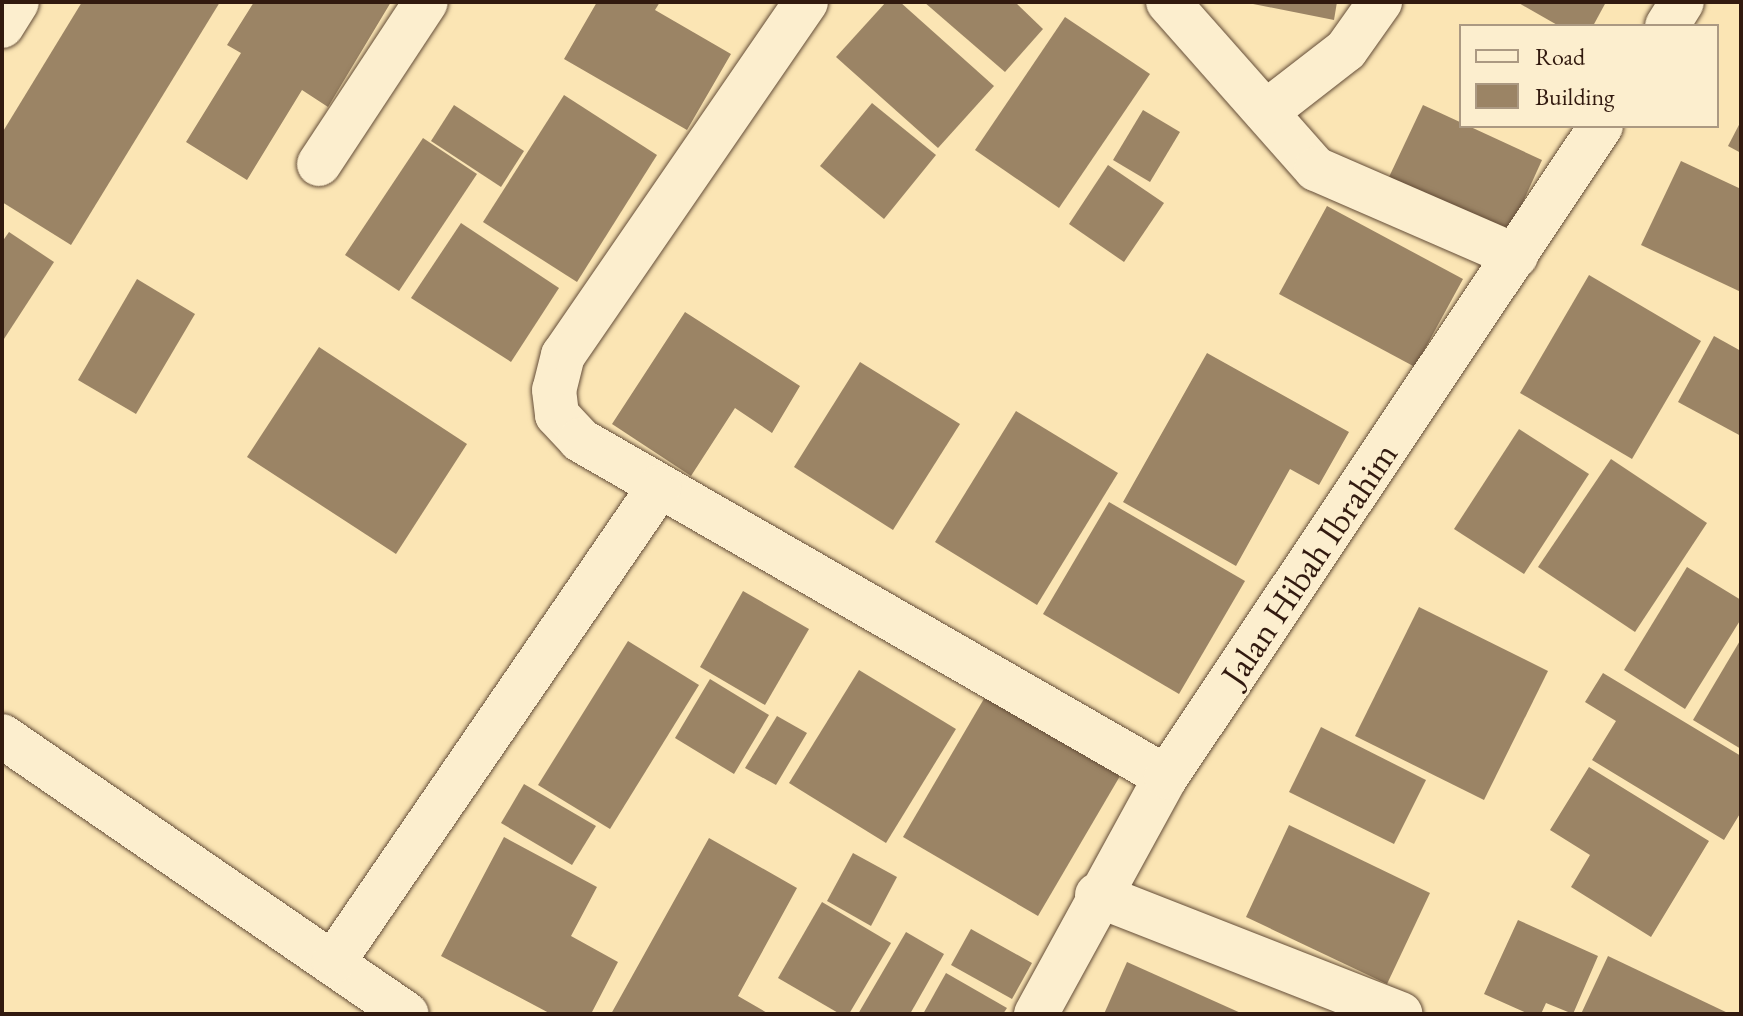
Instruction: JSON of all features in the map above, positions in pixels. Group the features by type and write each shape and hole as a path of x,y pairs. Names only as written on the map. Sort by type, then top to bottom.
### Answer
{"street":[{"path":"2,26 17,2"},
{"path":"319,164 426,2"},
{"path":"806,2 563,355 554,390 557,415 580,440 659,487 1166,777"},
{"path":"1168,2 1316,169 1516,256"},
{"path":"1266,112 1346,50 1380,2"},
{"path":"1668,24 1682,2"},
{"name":"Jalan Hibah Ibrahim","path":"1036,1014 1097,895 1166,777 1600,128"},
{"path":"334,961 659,487"},
{"path":"2,736 407,1014"},
{"path":"1097,895 1400,1014"}],"building":[{"path":"82,2 220,2 71,245 2,202 2,133"},
{"path":"254,2 391,2 328,107 302,90 247,180 186,142 241,53 227,45"},
{"path":"597,2 660,2 655,10 731,54 687,130 564,59"},
{"path":"886,2 900,2 994,86 938,148 836,57"},
{"path":"924,2 1015,2 1043,29 1005,72"},
{"path":"1243,2 1337,2 1334,20"},
{"path":"1517,2 1606,2 1594,24 1556,24"},
{"path":"1065,17 1150,74 1059,208 975,150"},
{"path":"564,95 657,155 577,282 483,222"},
{"path":"872,103 936,155 884,219 820,166"},
{"path":"454,105 524,151 501,187 431,141"},
{"path":"1423,105 1459,122 1459,128 1473,128 1542,160 1509,233 1389,177"},
{"path":"1143,110 1180,132 1150,182 1113,160"},
{"path":"1741,121 1741,153 1728,146"},
{"path":"423,138 477,174 399,291 345,255"},
{"path":"1681,161 1741,189 1741,292 1641,245"},
{"path":"1108,165 1164,203 1124,262 1069,224"},
{"path":"1327,206 1463,279 1415,367 1279,294"},
{"path":"461,223 559,288 511,362 411,298"},
{"path":"9,232 54,262 2,342 2,242"},
{"path":"1589,275 1701,341 1632,459 1520,393"},
{"path":"137,279 195,314 136,414 78,380"},
{"path":"685,312 800,386 772,433 735,408 691,476 612,424"},
{"path":"1714,336 1741,351 1741,436 1678,402"},
{"path":"319,347 467,444 396,554 247,457"},
{"path":"1207,353 1349,432 1319,485 1290,469 1236,566 1123,502"},
{"path":"860,362 960,424 893,530 794,467"},
{"path":"1016,411 1118,473 1037,605 935,542"},
{"path":"1519,429 1589,474 1524,574 1454,529"},
{"path":"1611,459 1707,523 1635,632 1538,567"},
{"path":"1109,502 1245,581 1179,694 1043,614"},
{"path":"1687,567 1741,600 1741,619 1685,709 1624,670"},
{"path":"743,591 809,629 765,705 700,667"},
{"path":"1419,607 1548,671 1484,800 1355,736"},
{"path":"1741,639 1741,749 1693,720"},
{"path":"628,641 699,685 610,829 538,785"},
{"path":"859,670 956,729 886,843 789,783"},
{"path":"1603,673 1741,756 1741,812 1724,840 1592,760 1616,721 1585,702"},
{"path":"710,679 769,715 734,774 675,738"},
{"path":"985,697 1120,776 1038,916 903,837"},
{"path":"777,716 807,733 776,785 745,768"},
{"path":"1321,727 1426,780 1394,844 1289,792"},
{"path":"1589,767 1709,841 1651,937 1571,887 1590,855 1550,830"},
{"path":"524,784 596,826 572,865 501,823"},
{"path":"1289,825 1430,893 1387,984 1246,917"},
{"path":"504,837 597,887 571,936 618,962 591,1014 551,1014 441,956"},
{"path":"709,838 797,888 738,996 769,1014 611,1014"},
{"path":"853,853 897,877 871,926 827,901"},
{"path":"822,902 891,943 849,1014 840,1014 778,978"},
{"path":"1518,920 1598,956 1573,1014 1546,1003 1541,1014 1529,1014 1484,994"},
{"path":"971,929 1032,963 1012,999 951,965"},
{"path":"906,932 944,954 910,1014 858,1014"},
{"path":"1608,956 1730,1014 1581,1014"},
{"path":"1127,962 1243,1014 1104,1014"},
{"path":"946,973 1007,1008 1003,1014 923,1014"}]}
